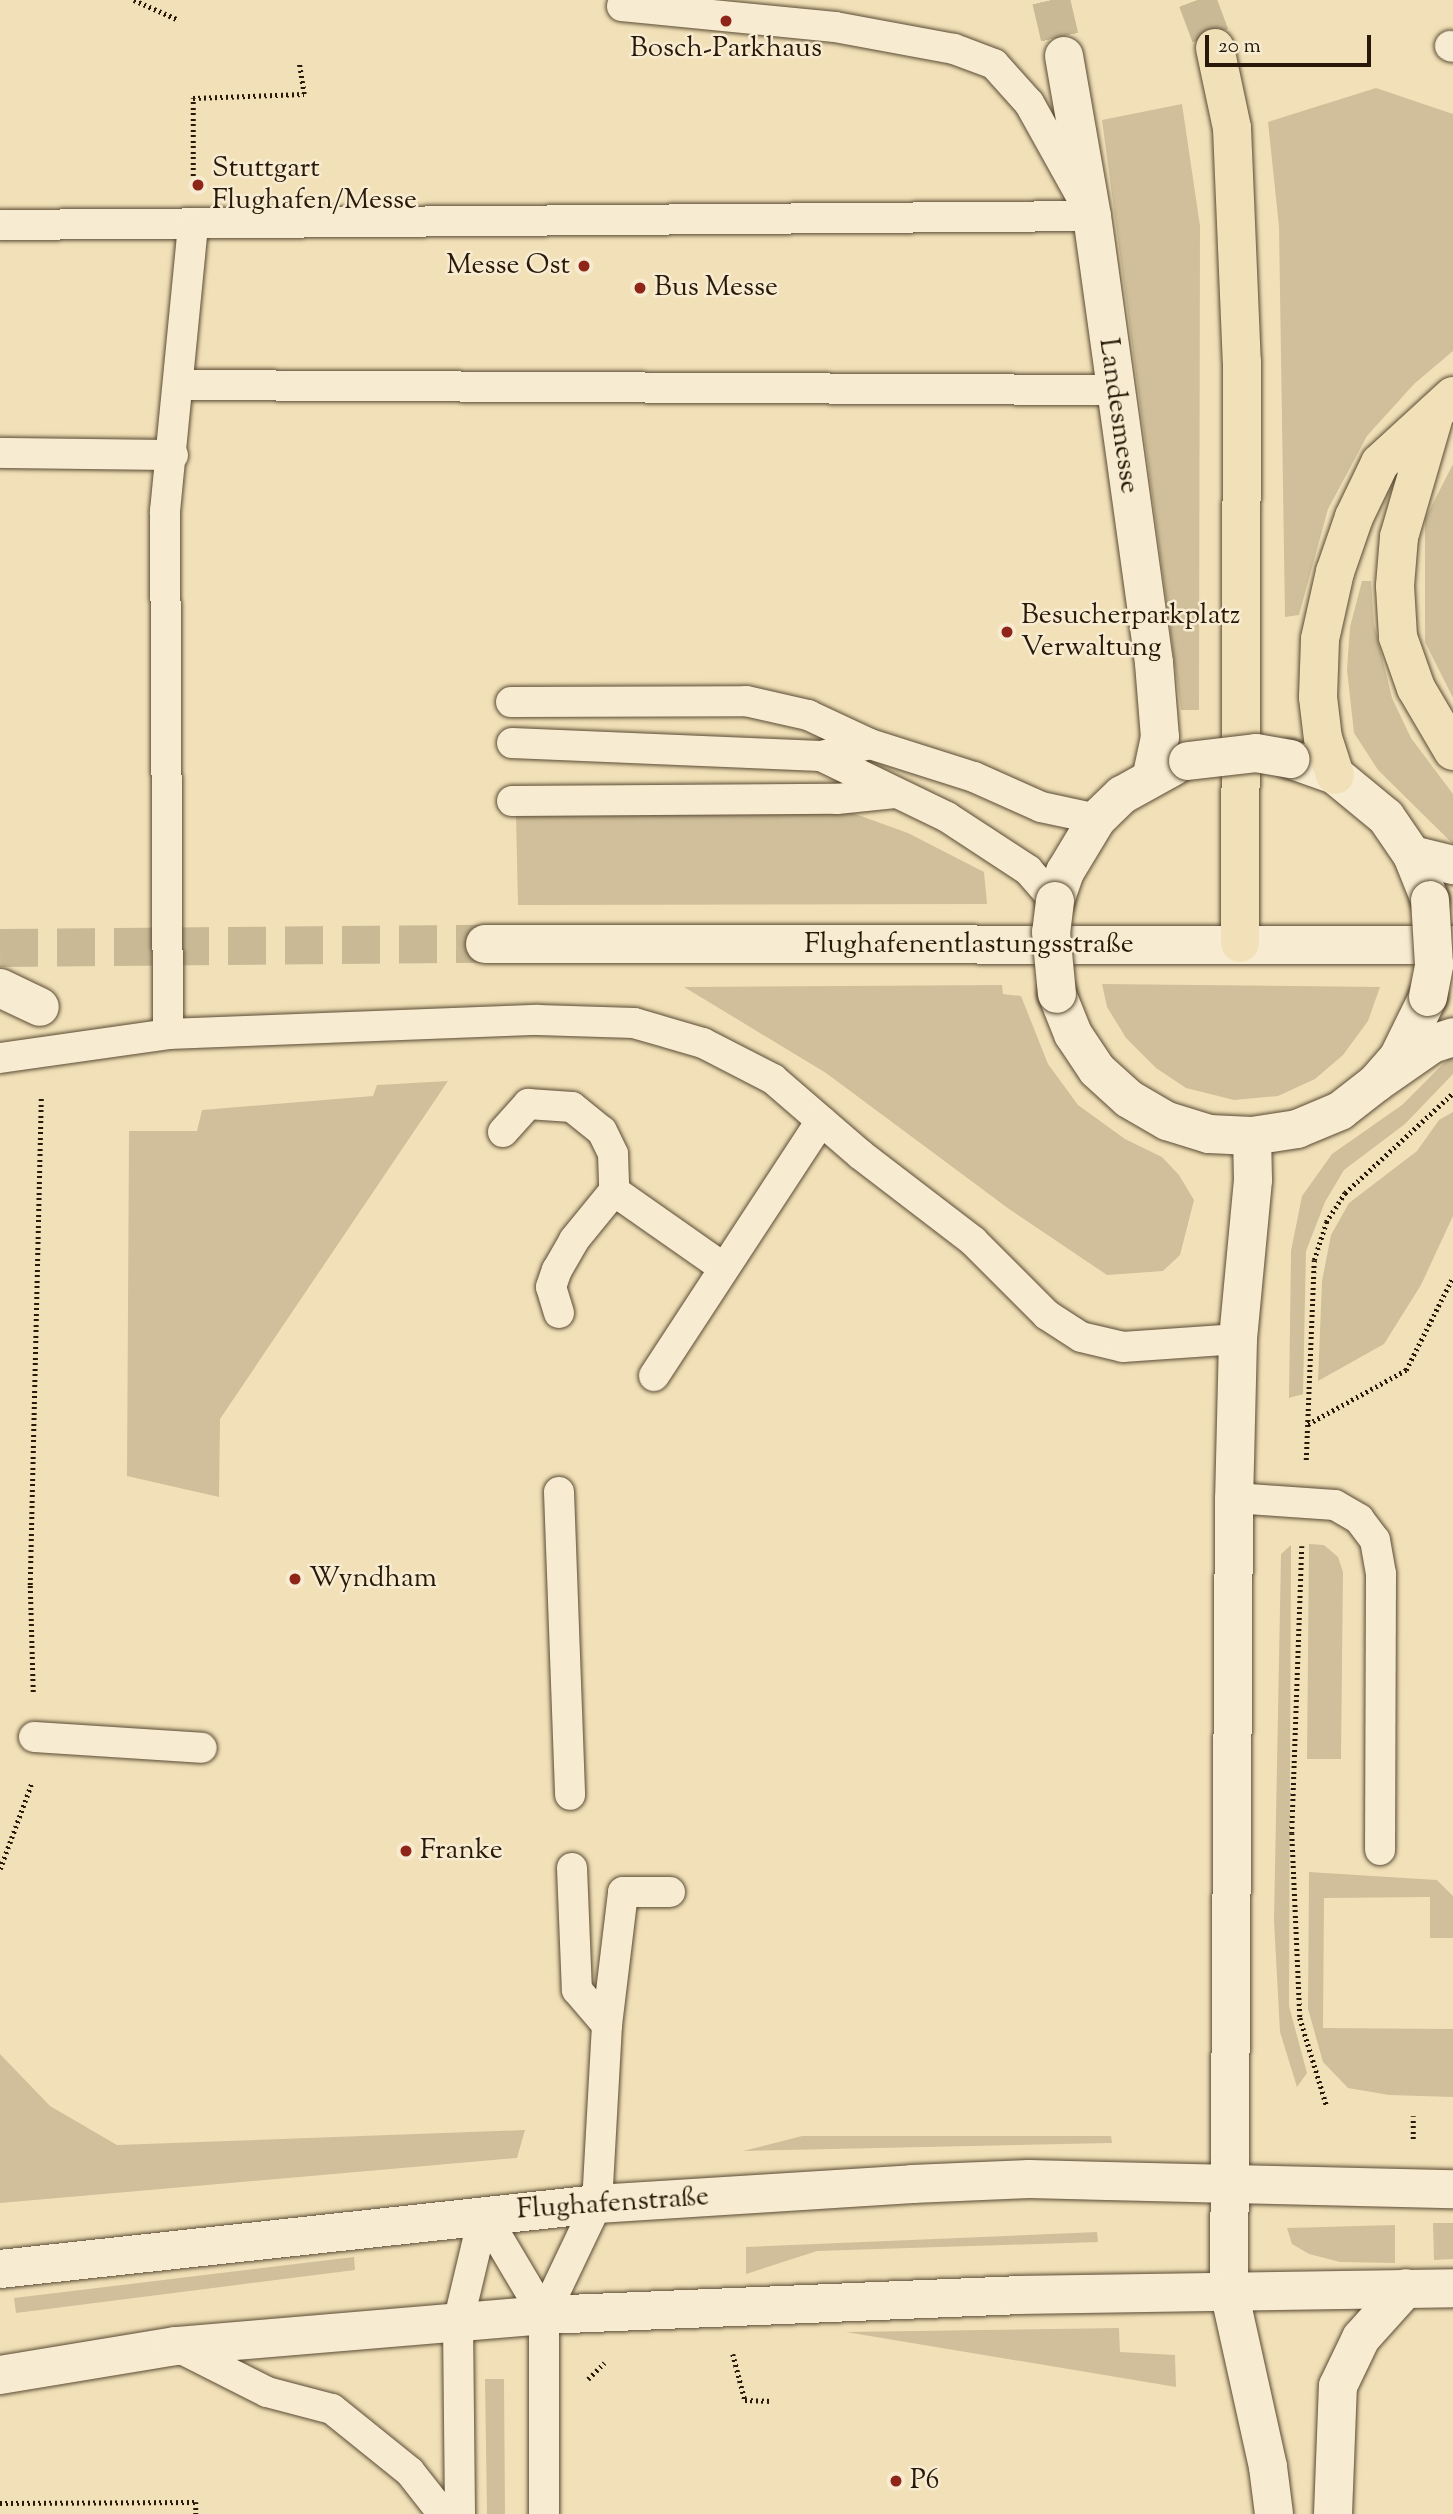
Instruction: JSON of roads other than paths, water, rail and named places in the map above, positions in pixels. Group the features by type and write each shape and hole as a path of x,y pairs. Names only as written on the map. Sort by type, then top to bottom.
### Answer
{"highway":[{"path":"1215,48 1232,128 1242,362 1240,943"},
{"path":"1444,404 1399,537 1395,586 1398,637 1416,688 1453,751"},
{"path":"1335,775 1323,739 1318,697 1320,639 1335,572 1354,517 1380,463 1444,404"}],"main road":[{"name":"Landesmesse","path":"1064,57 1092,216 1114,390 1154,663 1160,737 1152,776"},
{"path":"1376,1083 1404,1048 1428,997 1434,965 1430,900 1412,855 1386,817 1335,775 1290,759 1256,753 1188,761 1152,776 1097,819 1065,872 1055,901 1051,942 1057,994 1073,1034 1097,1070 1129,1099 1167,1121 1209,1134 1252,1136 1297,1129 1340,1111 1432,1044 1453,1037"},
{"path":"1412,855 1453,865"},
{"name":"Flughafenentlastungsstraße","path":"485,944 1453,945"},
{"path":"0,988 40,1007"},
{"path":"1252,1136 1250,1244 1238,1339 1234,1498 1229,2291 1268,2467 1274,2514"},
{"name":"Flughafenstraße","path":"0,2269 484,2214 597,2204 1029,2179 1453,2189"},
{"path":"1334,2514 1338,2386 1361,2338 1406,2288"},
{"path":"0,2375 176,2346 544,2315 731,2306 1229,2291 1453,2288"}],"lane":[{"path":"0,225 1092,216 1029,103 994,64 954,49 835,27 622,6"},
{"path":"168,1034 166,510 181,385 193,224"},
{"path":"181,385 1114,390"},
{"path":"0,453 173,455"},
{"path":"511,702 746,701 808,715 870,744 975,777 1041,807 1097,819"},
{"path":"512,743 821,756 870,744"},
{"path":"821,756 947,817 1028,870 1055,901"},
{"path":"512,801 837,799 895,793"},
{"path":"0,1058 168,1034 538,1020 634,1023 704,1043 773,1079 821,1121 973,1241 1047,1315 1082,1338 1123,1347 1238,1339"},
{"path":"503,1132 528,1104 572,1107 602,1131 613,1154 614,1191 573,1240 551,1287 559,1313"},
{"path":"654,1376 821,1121"},
{"path":"614,1191 724,1269"},
{"path":"559,1492 570,1796"},
{"path":"1234,1498 1335,1505 1359,1519 1375,1540 1381,1574 1380,1850"},
{"path":"34,1737 202,1748"},
{"path":"572,1868 577,1990 607,2025"},
{"path":"544,2514 544,2315 597,2204 607,2025 623,1892 670,1892"},
{"path":"484,2214 544,2315"},
{"path":"460,2514 458,2323 484,2214"},
{"path":"176,2346 267,2392 332,2409 410,2472 443,2514"}],"tunnel":[{"path":"1051,0 1064,56"},
{"path":"1197,0 1215,48"},
{"path":"0,948 485,944"}],"place":[{"name":"Bosch-Parkhaus","path":"726,21"},
{"name":"Stuttgart Flughafen/Messe","path":"198,185"},
{"name":"Messe Ost","path":"584,266"},
{"name":"Bus Messe","path":"640,288"},
{"name":"Besucherparkplatz Verwaltung","path":"1007,632"},
{"name":"Wyndham","path":"295,1579"},
{"name":"Franke","path":"406,1851"},
{"name":"P6","path":"896,2481"}]}
